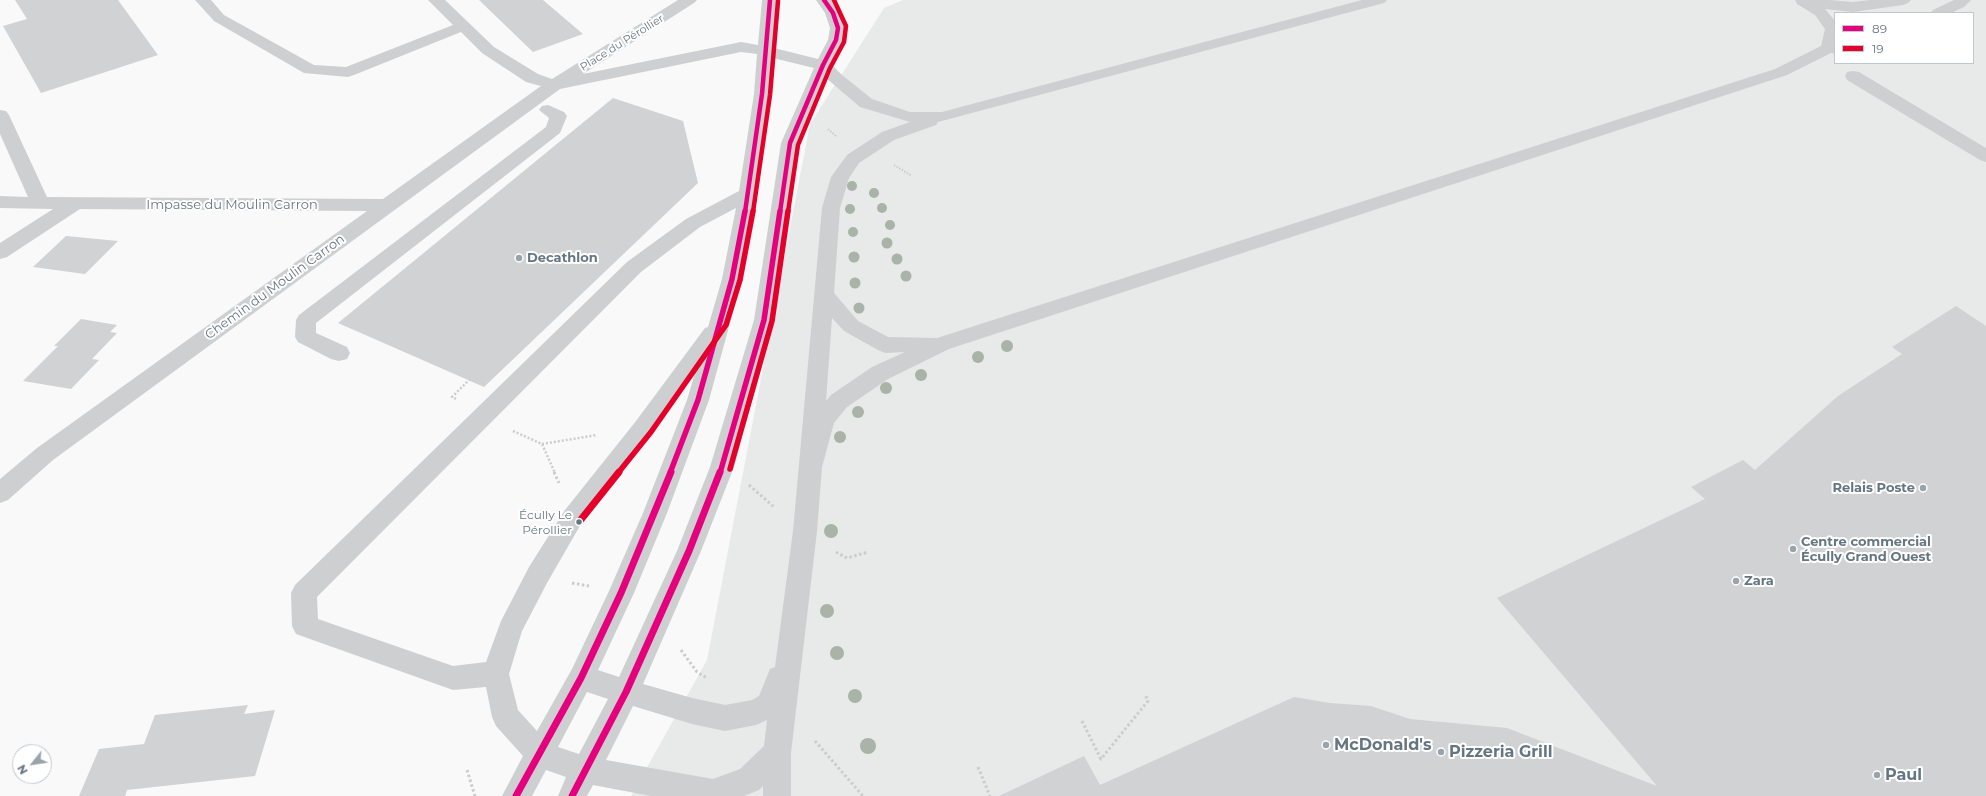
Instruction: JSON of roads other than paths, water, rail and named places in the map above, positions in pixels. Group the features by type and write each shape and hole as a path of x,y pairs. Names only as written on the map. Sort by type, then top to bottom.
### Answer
{"street":[{"path":"203,0 219,18 310,70 348,72 463,26"},
{"path":"436,0 488,50 532,78 554,85 741,47 752,48 823,65 857,96 866,103 879,109 909,117 942,117"},
{"name":"Place du Pérollier","path":"554,85 689,0"},
{"path":"516,796 581,678 656,513 698,400 732,279 748,194 762,94 770,0"},
{"path":"572,796 626,692 689,551 722,467 764,320 790,143 823,65 836,40 838,28 834,13 824,0"},
{"path":"777,796 777,753 805,531 832,208 840,177 853,160 888,136 942,117 1379,0"},
{"path":"1806,1 1848,0"},
{"path":"1806,1 1853,7 1903,0"},
{"path":"1940,12 1959,4 1963,0"},
{"path":"811,465 824,420 839,401 880,373 942,344 1781,72 1833,47 1833,29 1820,12 1806,1"},
{"path":"1853,76 1986,156"},
{"name":"Chemin du Moulin Carron","path":"0,493 45,454 554,85"},
{"path":"338,354 305,337 306,320 554,129 558,116 548,110"},
{"path":"0,115 40,203"},
{"path":"496,674 452,678 305,626 304,593 634,267 693,223 748,194"},
{"name":"Impasse du Moulin Carron","path":"0,202 75,204 388,205"},
{"path":"0,252 75,204"},
{"path":"824,296 851,326 885,345 942,344"},
{"path":"719,322 644,427 573,517 538,575 510,629 496,674 506,717 539,754 586,770 715,795 749,780 777,753"},
{"path":"581,678 692,711 725,718 756,712 769,705 790,651"}],"place":[{"name":"Decathlon","path":"519,258"},
{"name":"Relais Poste","path":"1923,488"},
{"name":"Écully Le Pérollier","path":"579,522"},
{"name":"Centre commercial Écully Grand Ouest","path":"1793,549"},
{"name":"Zara","path":"1736,581"},
{"name":"McDonald's","path":"1326,745"},
{"name":"Pizzeria Grill","path":"1441,752"},
{"name":"Paul","path":"1877,775"}]}
